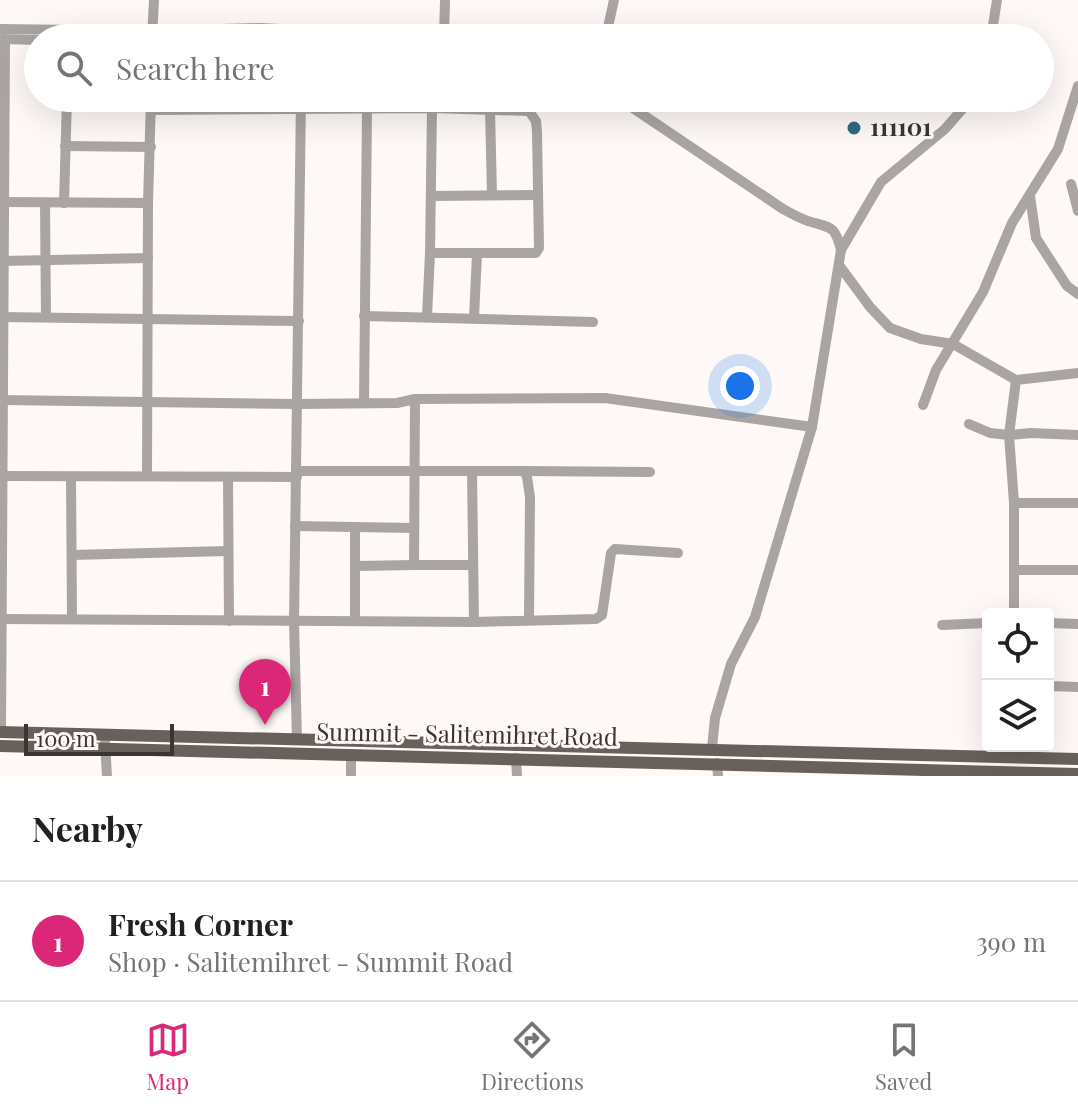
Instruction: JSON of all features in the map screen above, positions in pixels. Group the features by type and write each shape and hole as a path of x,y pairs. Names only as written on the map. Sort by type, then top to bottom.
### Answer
{"main road":[{"path":"1,732 862,753 982,751"},
{"name":"Summit - Salitemihret Road","path":"0,746 1013,774"},
{"path":"709,748 714,767"},
{"path":"1022,752 1078,759"},
{"path":"1013,774 1078,774"}],"street":[{"path":"153,24 154,0"},
{"path":"444,24 445,0"},
{"path":"609,24 614,0"},
{"path":"993,24 997,0"},
{"path":"2,35 24,35"},
{"path":"2,35 24,38"},
{"path":"1,732 2,35"},
{"path":"923,405 936,370 978,302 1002,242 1073,120 1078,86"},
{"path":"64,203 66,112"},
{"path":"147,476 151,112"},
{"path":"297,740 294,621 300,112"},
{"path":"364,403 367,112"},
{"path":"427,317 432,112"},
{"path":"490,112 492,195"},
{"path":"430,253 536,253 539,248 537,132 534,115 529,112"},
{"path":"639,112 783,209 803,219 829,226 837,234 841,250 812,427 755,617 731,664 709,748"},
{"path":"841,250 881,182 945,129 960,112"},
{"path":"65,146 151,147"},
{"path":"1071,184 1078,211"},
{"path":"431,196 537,195"},
{"path":"1030,196 1036,238 1067,286 1078,294"},
{"path":"4,202 148,203"},
{"path":"45,203 46,317"},
{"path":"474,318 477,254"},
{"path":"2,257 46,260 148,258"},
{"path":"839,265 890,328 921,339 953,344 1016,380 1078,373"},
{"path":"364,316 593,322"},
{"path":"2,317 299,321"},
{"path":"1014,608 1014,503 1009,435 1016,380"},
{"path":"1,400 298,404 397,403 415,399 605,398 812,427"},
{"path":"414,565 415,399"},
{"path":"969,424 990,433 1009,435 1078,435"},
{"path":"2,476 228,478 415,471 650,472"},
{"path":"472,471 474,622"},
{"path":"524,471 530,497 529,620"},
{"path":"71,477 72,619"},
{"path":"228,478 229,621"},
{"path":"1014,503 1078,503"},
{"path":"295,526 414,528"},
{"path":"355,527 355,621"},
{"path":"1,619 474,622 596,619 602,615 611,553 615,549 678,553"},
{"path":"72,555 227,551"},
{"path":"357,566 472,565"},
{"path":"1014,570 1078,570"},
{"path":"942,625 982,623"},
{"path":"1054,623 1078,624"},
{"path":"1054,686 1078,687"},
{"path":"105,733 107,776"},
{"path":"351,754 351,776"},
{"path":"516,758 517,776"}],"place":[{"name":"111101","path":"854,128"},
{"name":"Fresh Corner","path":"265,725"}]}
